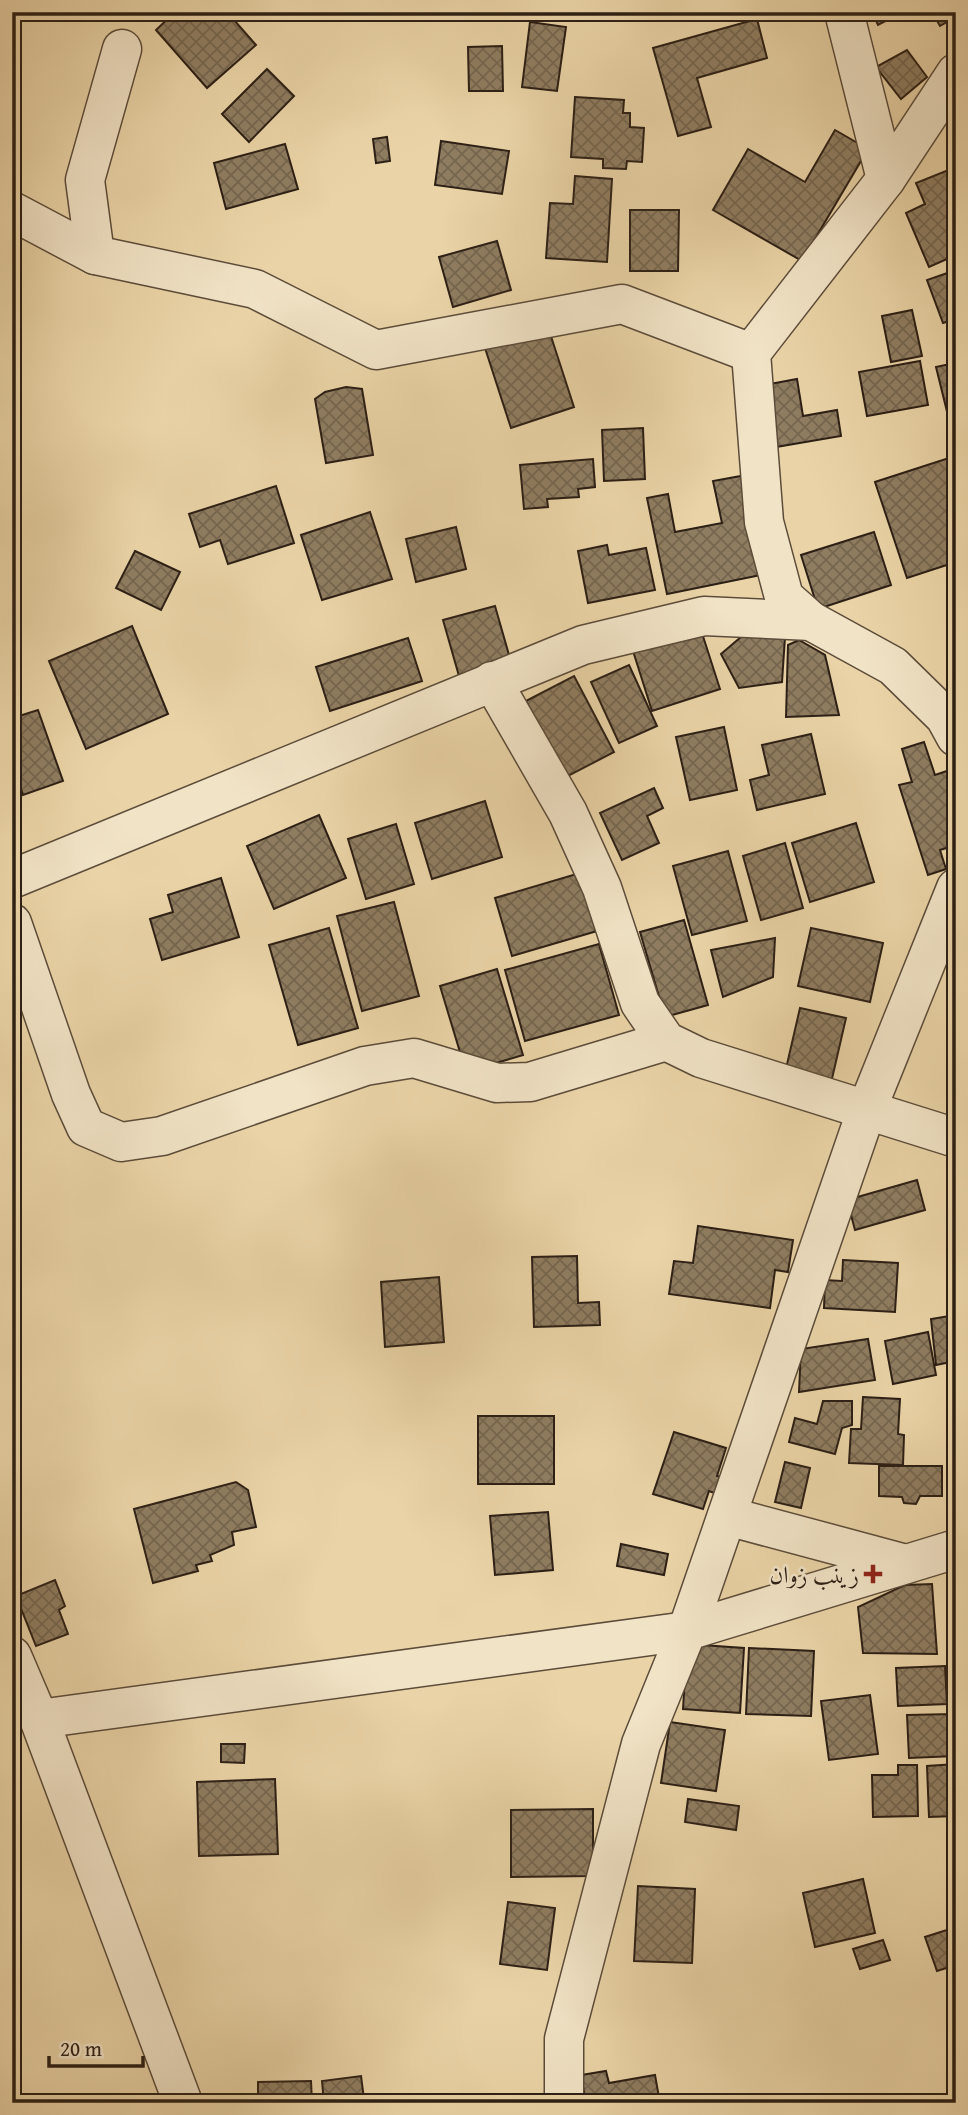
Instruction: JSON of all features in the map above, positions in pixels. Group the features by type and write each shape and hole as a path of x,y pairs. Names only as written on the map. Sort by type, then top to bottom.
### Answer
{"street":[{"path":"844,12 886,179"},
{"path":"95,255 85,180 122,50"},
{"path":"956,73 886,179 751,353 764,522 784,597 811,621 893,666 945,717 956,737"},
{"path":"12,211 95,255 255,289 376,350 622,304 751,353"},
{"path":"12,879 583,645 704,616 811,621"},
{"path":"492,681 568,813 602,888 640,1003 666,1041 701,1058 956,1138"},
{"path":"564,2103 564,2039 641,1744 687,1631 867,1109 956,888"},
{"path":"12,923 71,1094 86,1126 121,1142 162,1136 365,1066 414,1058 497,1083 530,1082 666,1041"},
{"path":"727,1516 906,1564"},
{"path":"39,1719 687,1631 956,1549"},
{"path":"12,1656 39,1719 183,2103"}],"building":[{"path":"175,12 227,12 256,45 207,88 156,30"},
{"path":"872,12 903,12 878,25"},
{"path":"932,12 955,12 956,17 940,26"},
{"path":"757,19 767,58 697,78 711,127 678,136 653,48"},
{"path":"530,22 566,27 557,91 522,87"},
{"path":"502,46 503,91 469,91 468,47"},
{"path":"907,50 927,77 901,99 876,67"},
{"path":"267,69 294,96 249,142 222,114"},
{"path":"575,97 624,100 623,113 630,113 630,127 644,128 642,162 627,161 626,169 603,168 603,159 571,157"},
{"path":"835,130 868,149 802,261 713,210 748,149 805,182"},
{"path":"387,137 390,161 376,163 373,139"},
{"path":"441,141 509,151 502,194 435,185"},
{"path":"285,144 298,189 226,209 214,163"},
{"path":"956,167 956,255 929,267 906,213 925,204 916,183"},
{"path":"575,176 612,179 607,262 546,258 550,203 573,204"},
{"path":"630,210 679,210 678,271 630,271"},
{"path":"497,241 511,290 453,307 439,257"},
{"path":"956,270 956,319 943,323 927,280"},
{"path":"912,310 922,356 891,362 882,316"},
{"path":"547,324 574,407 511,428 484,345"},
{"path":"952,355 956,355 956,436 953,436 936,367 955,363"},
{"path":"920,361 928,405 867,416 859,372"},
{"path":"797,379 803,416 837,410 841,436 770,448 759,386"},
{"path":"346,387 362,389 373,455 326,463 315,399 325,392"},
{"path":"643,428 645,479 604,481 602,430"},
{"path":"952,457 956,469 956,562 907,578 875,482"},
{"path":"593,459 595,487 578,489 579,497 547,499 548,507 524,509 520,465"},
{"path":"741,476 761,575 667,594 647,498 668,494 675,532 722,523 713,481"},
{"path":"276,486 294,543 228,564 220,540 200,547 189,514"},
{"path":"370,512 392,579 322,600 301,535"},
{"path":"456,527 466,569 416,582 406,539"},
{"path":"874,532 891,585 818,609 801,555"},
{"path":"607,545 609,555 646,548 655,590 588,603 578,551"},
{"path":"135,551 180,572 161,610 116,588"},
{"path":"495,606 511,662 459,676 443,620"},
{"path":"132,626 168,714 86,749 49,661"},
{"path":"701,630 720,689 652,711 633,651"},
{"path":"741,637 785,637 782,682 739,688 721,654"},
{"path":"408,638 422,681 330,711 316,667"},
{"path":"799,640 825,655 839,715 786,717 788,645"},
{"path":"629,665 657,726 619,743 591,682"},
{"path":"574,676 614,752 566,777 526,701"},
{"path":"38,710 63,781 23,795 12,763 12,744 16,742 13,732 17,731 13,718"},
{"path":"724,727 737,790 690,800 676,737"},
{"path":"811,734 825,794 757,810 750,780 769,775 762,745"},
{"path":"924,742 935,775 950,770 956,776 956,822 950,824 956,845 940,850 946,869 928,875 899,785 912,782 902,749"},
{"path":"654,788 663,808 647,816 659,843 622,860 600,813"},
{"path":"485,801 502,857 432,879 415,823"},
{"path":"319,815 346,878 274,909 247,846"},
{"path":"856,823 874,882 810,902 792,843"},
{"path":"396,824 414,884 366,899 348,839"},
{"path":"785,843 803,908 761,920 743,856"},
{"path":"728,851 747,921 692,935 673,866"},
{"path":"580,873 597,931 512,956 495,898"},
{"path":"221,878 239,937 162,960 150,919 173,912 168,895"},
{"path":"394,902 419,996 362,1011 337,916"},
{"path":"684,920 708,1005 665,1017 640,932"},
{"path":"329,928 358,1028 298,1045 269,945"},
{"path":"811,928 883,943 870,1002 798,986"},
{"path":"775,938 773,977 723,997 711,950"},
{"path":"599,944 619,1015 525,1041 505,970"},
{"path":"497,969 523,1055 466,1072 440,986"},
{"path":"800,1008 846,1018 831,1083 785,1073"},
{"path":"917,1180 925,1210 855,1230 847,1200"},
{"path":"698,1226 793,1240 788,1272 775,1270 770,1308 669,1294 674,1261 693,1263"},
{"path":"577,1256 578,1303 599,1302 600,1325 534,1327 532,1257"},
{"path":"843,1260 898,1263 895,1312 824,1308 825,1280 842,1281"},
{"path":"439,1277 444,1342 385,1347 381,1282"},
{"path":"956,1315 956,1361 936,1365 931,1319"},
{"path":"928,1332 936,1375 893,1384 885,1341"},
{"path":"868,1339 875,1380 799,1392 801,1349"},
{"path":"863,1397 900,1399 898,1434 904,1435 903,1465 849,1463 851,1429 861,1429"},
{"path":"823,1401 852,1401 852,1425 842,1428 835,1454 789,1442 795,1418 817,1424"},
{"path":"478,1416 554,1416 554,1484 478,1484"},
{"path":"674,1432 726,1448 717,1476 722,1477 717,1494 709,1491 703,1509 653,1494"},
{"path":"785,1462 810,1468 801,1508 775,1502"},
{"path":"879,1466 942,1466 942,1496 920,1496 916,1504 904,1503 902,1497 879,1496"},
{"path":"236,1482 248,1490 256,1527 232,1532 234,1545 210,1555 212,1561 196,1565 198,1571 153,1583 134,1509"},
{"path":"548,1512 553,1570 495,1575 490,1516"},
{"path":"621,1544 668,1554 664,1575 617,1566"},
{"path":"55,1580 65,1606 59,1610 68,1634 36,1646 16,1596"},
{"path":"932,1584 937,1654 863,1653 858,1607 905,1585"},
{"path":"687,1644 744,1648 740,1713 683,1709"},
{"path":"749,1648 814,1651 811,1716 746,1714"},
{"path":"945,1666 947,1704 898,1706 896,1668"},
{"path":"870,1695 878,1754 829,1760 821,1701"},
{"path":"954,1714 955,1756 909,1758 907,1715"},
{"path":"670,1722 725,1730 716,1791 661,1783"},
{"path":"221,1744 245,1744 244,1763 221,1762"},
{"path":"956,1764 956,1816 929,1817 927,1766"},
{"path":"898,1765 917,1765 918,1816 873,1817 872,1775 898,1775"},
{"path":"275,1779 278,1854 199,1856 197,1782"},
{"path":"688,1799 739,1806 736,1830 685,1822"},
{"path":"593,1809 593,1876 511,1877 511,1810"},
{"path":"863,1879 875,1933 815,1947 803,1893"},
{"path":"638,1886 695,1889 692,1963 634,1961"},
{"path":"508,1902 555,1908 547,1970 500,1964"},
{"path":"956,1927 956,1965 937,1971 925,1937"},
{"path":"883,1940 890,1960 860,1969 853,1949"},
{"path":"606,2071 609,2083 655,2075 660,2103 586,2103 581,2075"},
{"path":"361,2076 364,2099 324,2103 322,2081"},
{"path":"311,2081 312,2103 258,2103 258,2082"}],"place":[{"name":"زينب زوان","path":"873,1574"}]}
